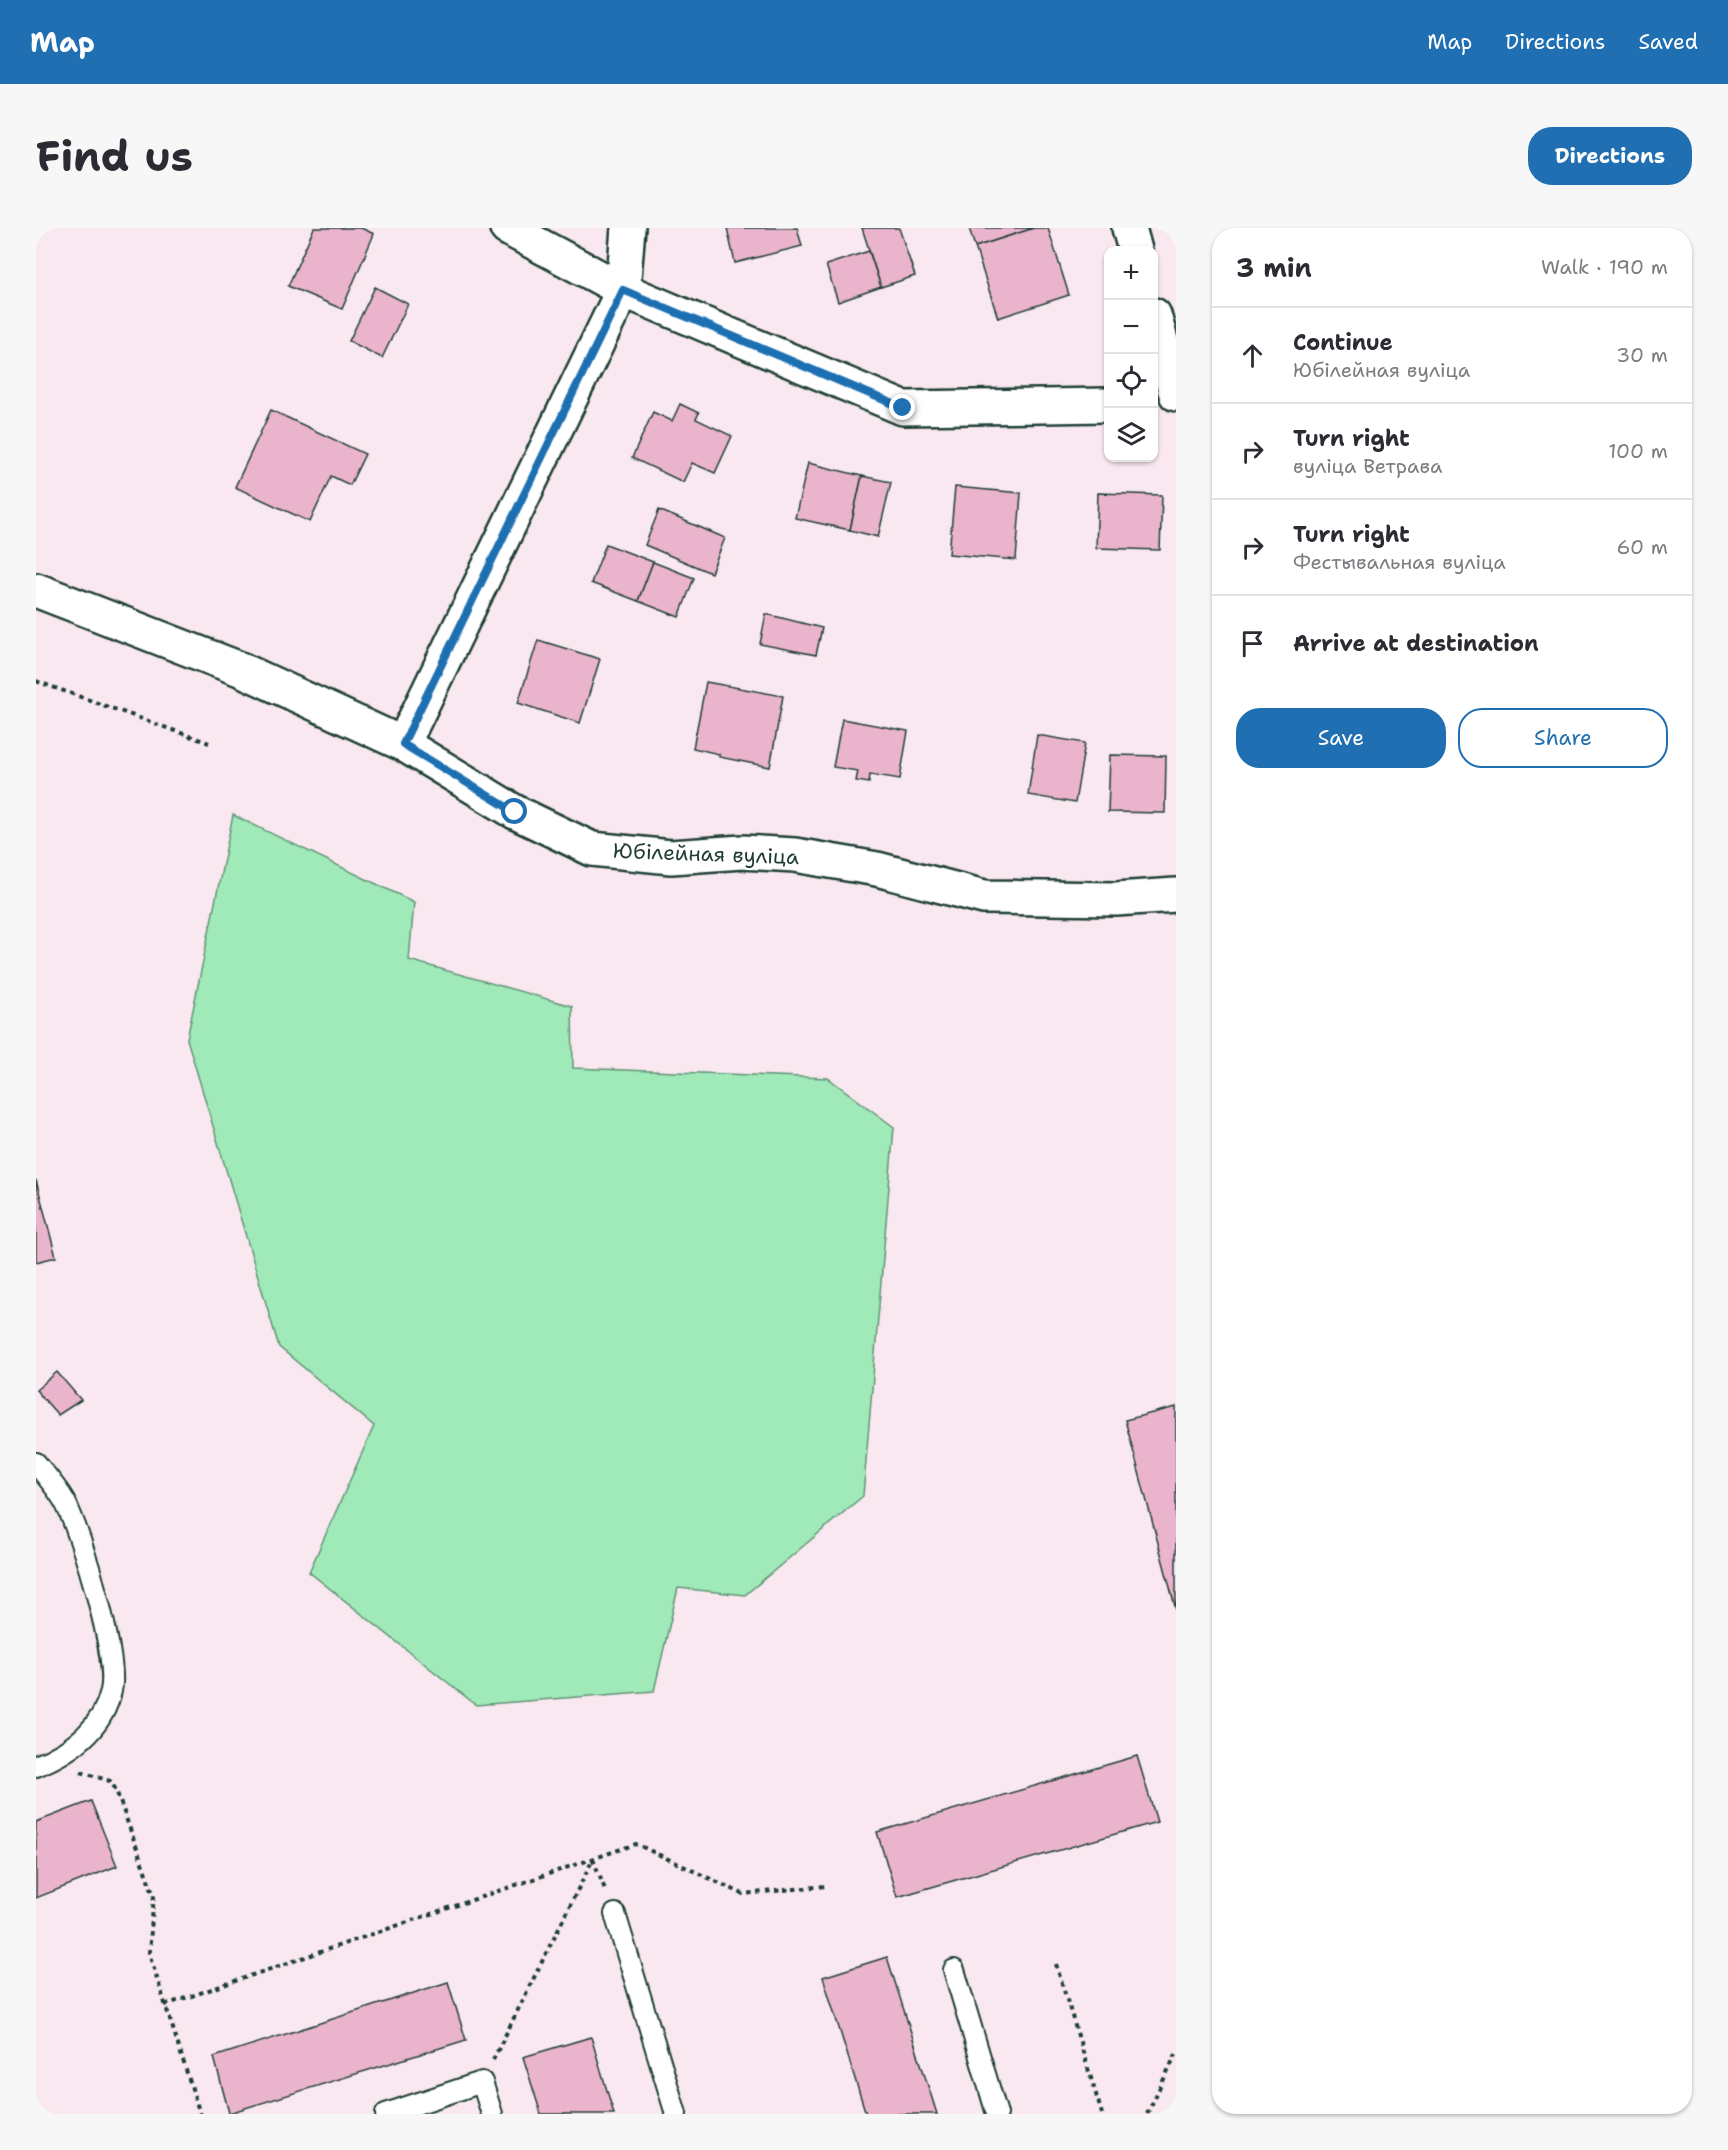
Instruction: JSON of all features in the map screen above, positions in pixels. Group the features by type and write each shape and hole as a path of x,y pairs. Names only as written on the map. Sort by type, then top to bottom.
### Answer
{"street":[{"path":"507,228 623,290 903,408 1104,405"},
{"path":"403,744 623,290 628,228"},
{"path":"1129,228 1134,246"},
{"path":"1158,329 1176,394"},
{"path":"1158,404 1176,404"},
{"name":"Юбілейная вуліца","path":"36,590 240,669 403,744 515,812 592,849 671,857 741,852 795,855 877,870 984,897 1116,900 1176,895"}],"lane":[{"path":"36,1463 66,1503 84,1553 112,1658 111,1690 99,1720 81,1742 41,1764"},
{"path":"615,1914 676,2114"},
{"path":"954,1970 997,2114"},
{"path":"386,2114 482,2082 492,2114"}],"path":[{"path":"36,681 209,742"},
{"path":"41,1764 102,1778 110,1781 116,1790 154,1896 149,1953 200,2114"},
{"path":"165,2005 636,1844 743,1894 826,1886"},
{"path":"593,1859 615,1914"},
{"path":"482,2082 593,1859"},
{"path":"1056,1964 1102,2114"},
{"path":"1148,2114 1176,2054"}],"green space":[{"path":"233,815 414,902 409,960 572,1006 573,1068 828,1078 894,1127 863,1496 745,1595 678,1588 654,1691 476,1705 309,1572 374,1426 279,1347 187,1039"}],"building":[{"path":"314,228 361,228 374,234 342,309 288,286"},
{"path":"727,228 797,228 802,246 735,263"},
{"path":"862,228 899,228 915,276 881,287"},
{"path":"969,228 1034,228 975,247"},
{"path":"1034,228 1048,228 1069,295 998,318 975,247"},
{"path":"869,251 881,287 838,302 826,265"},
{"path":"375,287 408,304 382,358 349,341"},
{"path":"680,404 699,413 696,419 732,436 715,473 692,463 683,482 632,458 653,412 672,421"},
{"path":"271,410 365,454 350,485 331,476 310,522 235,487"},
{"path":"808,463 862,476 850,530 795,518"},
{"path":"862,476 891,482 878,537 850,530"},
{"path":"955,487 1021,493 1016,560 949,554"},
{"path":"1098,493 1162,495 1160,550 1096,548"},
{"path":"659,510 725,538 711,573 645,545"},
{"path":"606,544 653,562 638,601 591,583"},
{"path":"653,562 694,578 679,617 638,601"},
{"path":"766,614 822,628 816,655 760,644"},
{"path":"538,640 600,659 580,723 518,703"},
{"path":"706,682 783,696 770,767 719,757 719,754 693,748"},
{"path":"842,719 908,731 900,779 870,774 869,783 856,781 858,771 833,767"},
{"path":"1037,735 1085,743 1075,803 1028,795"},
{"path":"1110,755 1166,756 1165,813 1108,812"},
{"path":"36,1180 56,1257 36,1262"},
{"path":"57,1372 81,1400 58,1415 36,1390"},
{"path":"1176,1407 1176,1610 1125,1420"},
{"path":"1137,1756 1157,1822 897,1897 877,1832"},
{"path":"91,1801 117,1866 36,1898 36,1822"},
{"path":"887,1957 937,2114 866,2114 823,1977"},
{"path":"448,1982 466,2040 229,2113 214,2057"},
{"path":"591,2037 614,2114 541,2114 523,2057"}],"route":[{"path":"515,812 403,744 623,290 903,408"}]}
